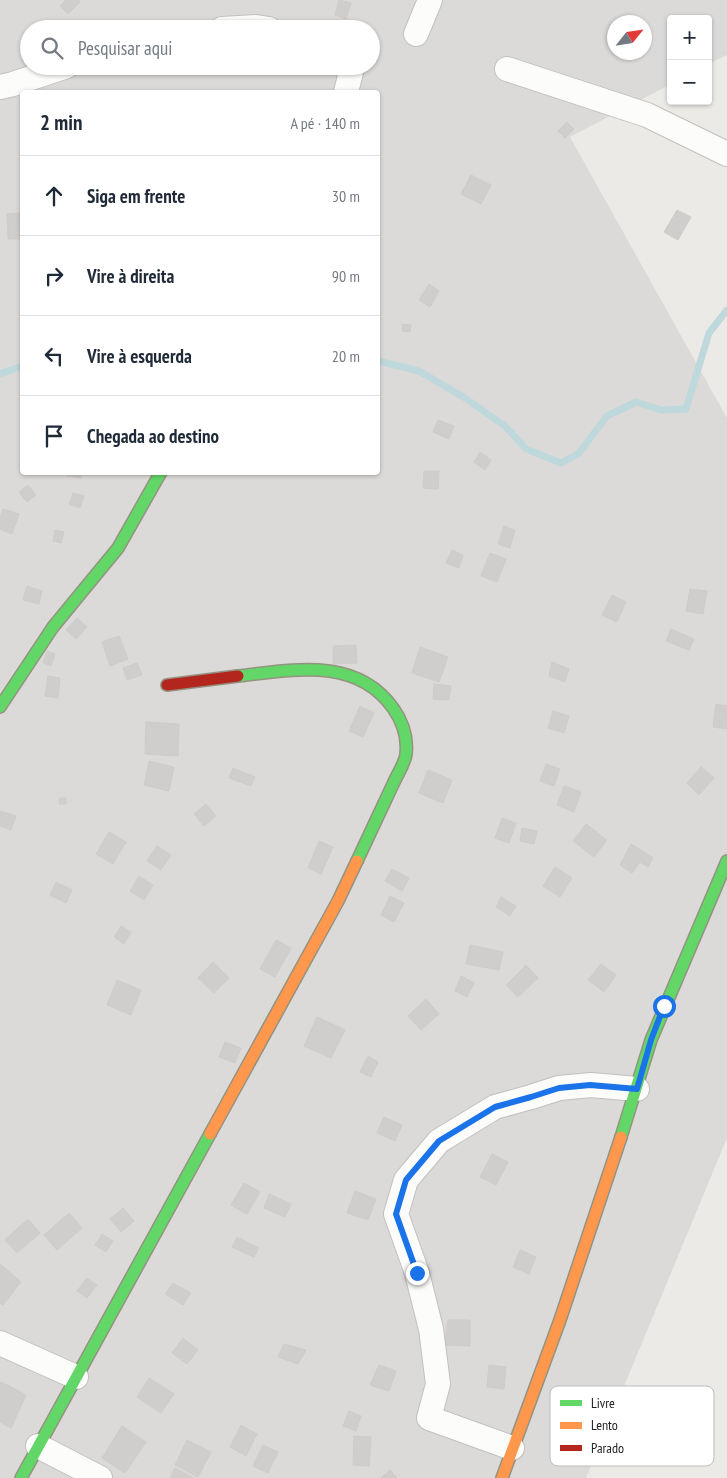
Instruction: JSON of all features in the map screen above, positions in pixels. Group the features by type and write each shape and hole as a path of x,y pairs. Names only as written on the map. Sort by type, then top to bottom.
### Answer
{"street":[{"path":"416,34 430,0"},
{"path":"507,69 647,115 727,154"},
{"path":"0,87 40,75"},
{"path":"346,90 350,75"},
{"path":"0,707 53,627 118,548 159,475"},
{"path":"21,1478 338,901 406,756 406,736 400,718 383,694 364,681 338,671 292,670 167,685"},
{"path":"502,1478 560,1320 637,1089 651,1040 727,861"},
{"path":"512,1448 429,1418 438,1384 431,1329 417,1273 396,1214 406,1180 439,1141 495,1107 559,1088 590,1085 637,1089"},
{"path":"0,1343 76,1376"},
{"path":"38,1446 100,1478"}],"shaded area":[{"path":"0,0 727,0 727,55 712,62 712,15 667,15 667,86 570,137 727,418 727,1138 624,1386 550,1386 550,1466 591,1466 586,1478 0,1478"}],"building":[{"path":"66,0 79,0 80,2 68,14 60,6"},
{"path":"339,0 351,3 346,19 335,15"},
{"path":"567,122 574,129 565,138 558,131"},
{"path":"471,175 491,185 481,204 461,194"},
{"path":"677,210 691,217 678,240 664,232"},
{"path":"20,213 20,239 8,239 7,214"},
{"path":"429,284 439,291 430,307 419,300"},
{"path":"403,324 411,325 410,332 402,331"},
{"path":"438,420 454,426 449,439 433,432"},
{"path":"480,452 491,460 485,470 474,462"},
{"path":"424,471 439,471 438,489 423,488"},
{"path":"81,475 81,478 67,476"},
{"path":"28,485 36,495 27,502 19,492"},
{"path":"73,493 84,496 80,508 69,504"},
{"path":"3,509 19,514 12,534 0,529 0,518"},
{"path":"504,526 515,530 510,548 498,544"},
{"path":"55,530 64,532 61,543 53,541"},
{"path":"452,550 463,555 459,568 446,563"},
{"path":"490,553 506,559 497,582 481,576"},
{"path":"27,586 42,591 39,604 23,600"},
{"path":"690,589 707,591 703,614 686,611"},
{"path":"612,595 626,602 617,622 602,615"},
{"path":"77,618 87,627 76,639 66,630"},
{"path":"671,629 694,639 689,650 666,641"},
{"path":"119,636 128,659 110,666 102,642"},
{"path":"356,645 357,663 333,664 333,646"},
{"path":"420,647 448,657 439,682 412,673"},
{"path":"47,651 55,654 51,666 43,663"},
{"path":"552,662 569,669 565,682 549,676"},
{"path":"137,663 142,675 127,680 123,668"},
{"path":"48,676 60,678 58,698 45,696"},
{"path":"434,684 451,686 449,700 433,699"},
{"path":"716,704 727,706 727,729 713,727"},
{"path":"360,706 374,713 363,737 349,731"},
{"path":"553,711 569,716 564,733 548,728"},
{"path":"146,722 179,724 178,756 145,754"},
{"path":"149,761 174,767 169,791 144,785"},
{"path":"546,764 560,769 554,786 540,781"},
{"path":"701,767 714,778 699,795 687,783"},
{"path":"233,768 255,777 251,786 229,778"},
{"path":"428,770 452,780 443,803 419,793"},
{"path":"564,786 581,792 574,812 557,805"},
{"path":"60,798 66,798 66,804 59,804"},
{"path":"206,804 216,816 204,826 194,814"},
{"path":"0,811 16,816 11,830 0,826"},
{"path":"502,818 516,823 509,843 495,838"},
{"path":"586,824 607,840 594,857 573,841"},
{"path":"522,828 537,831 534,844 520,841"},
{"path":"109,832 126,842 113,864 96,854"},
{"path":"319,841 333,847 321,874 308,868"},
{"path":"631,844 653,858 648,867 640,862 632,873 620,865"},
{"path":"157,846 171,855 161,870 147,861"},
{"path":"555,867 572,878 560,897 543,886"},
{"path":"392,869 409,878 402,891 385,881"},
{"path":"139,876 153,885 144,900 130,891"},
{"path":"56,882 72,890 66,903 50,895"},
{"path":"390,896 404,903 394,922 381,915"},
{"path":"501,897 516,906 510,916 496,907"},
{"path":"121,926 131,932 124,944 114,937"},
{"path":"276,940 291,948 275,977 260,969"},
{"path":"470,945 503,952 499,970 466,964"},
{"path":"213,962 229,978 214,993 198,978"},
{"path":"601,964 616,975 604,992 588,980"},
{"path":"526,965 538,978 518,997 506,985"},
{"path":"461,976 474,983 467,997 455,991"},
{"path":"117,980 141,990 131,1015 107,1005"},
{"path":"426,999 439,1014 421,1030 408,1016"},
{"path":"317,1017 345,1030 331,1058 304,1046"},
{"path":"225,1042 241,1048 235,1063 219,1057"},
{"path":"368,1056 378,1062 371,1077 360,1072"},
{"path":"384,1117 402,1125 395,1141 377,1133"},
{"path":"492,1154 508,1162 496,1185 480,1177"},
{"path":"244,1183 260,1192 247,1214 231,1205"},
{"path":"355,1191 376,1199 368,1220 347,1213"},
{"path":"269,1194 291,1204 285,1217 264,1208"},
{"path":"123,1208 134,1221 121,1232 110,1219"},
{"path":"69,1213 82,1228 57,1250 44,1235"},
{"path":"28,1219 40,1233 17,1253 5,1240"},
{"path":"102,1234 113,1241 106,1252 95,1245"},
{"path":"237,1237 259,1248 254,1257 232,1247"},
{"path":"520,1250 536,1257 529,1274 513,1267"},
{"path":"0,1264 21,1282 3,1305 0,1303"},
{"path":"87,1278 97,1285 87,1298 77,1291"},
{"path":"173,1283 191,1293 183,1305 165,1294"},
{"path":"448,1320 470,1320 470,1346 445,1345"},
{"path":"183,1338 198,1350 187,1364 172,1353"},
{"path":"284,1344 306,1350 298,1364 278,1357"},
{"path":"379,1365 396,1371 389,1391 370,1385"},
{"path":"489,1365 506,1367 504,1389 487,1387"},
{"path":"149,1378 174,1394 161,1413 137,1397"},
{"path":"1,1382 26,1395 11,1428 0,1422"},
{"path":"349,1411 361,1416 356,1431 343,1426"},
{"path":"241,1425 257,1434 246,1456 230,1447"},
{"path":"122,1426 146,1442 125,1473 102,1458"},
{"path":"354,1436 371,1437 369,1466 353,1465"},
{"path":"187,1440 211,1452 198,1477 175,1465"},
{"path":"263,1445 278,1452 268,1473 253,1466"},
{"path":"175,1468 194,1478 170,1478"},
{"path":"390,1470 397,1478 381,1478"}],"waterway":[{"path":"380,361 419,371 465,398 505,426 526,449 561,463 579,453 607,416 636,402 661,410 686,409 709,333 727,310"},
{"path":"0,374 20,367"}],"traffic: fast":[{"path":"0,707 53,627 118,548 159,475"},
{"path":"238,676 301,670 322,670 342,673 361,680 378,691 397,713 405,735 405,757 357,861"},
{"path":"621,1137 651,1040 727,861"},
{"path":"21,1478 210,1134"}],"traffic: slow":[{"path":"210,1134 338,901 357,861"},
{"path":"502,1478 560,1320 621,1137"}],"traffic: jam":[{"path":"167,685 238,676"}],"route":[{"path":"417,1273 396,1214 406,1180 439,1141 495,1107 559,1088 590,1085 637,1089 651,1040 664,1006"}]}
